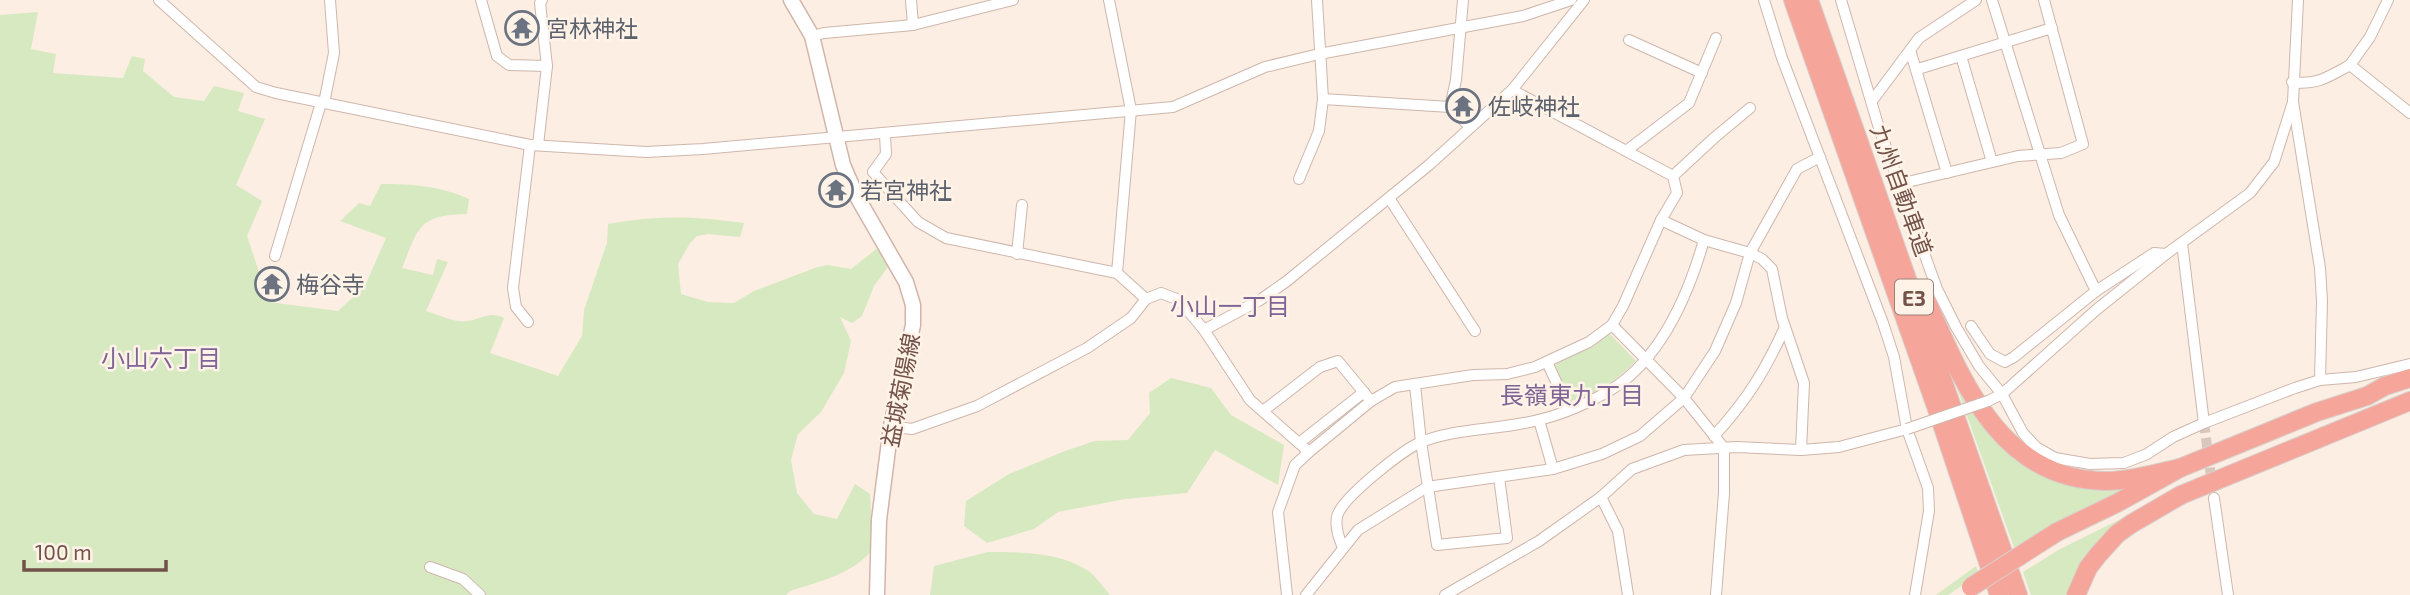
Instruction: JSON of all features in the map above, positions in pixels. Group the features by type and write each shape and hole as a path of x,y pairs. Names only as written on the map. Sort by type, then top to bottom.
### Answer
{"highway":[{"name":"九州自動車道","path":"1793,0 1938,412 1999,595"},
{"name":"九州自動車道","path":"1809,0 2018,595"},
{"path":"1861,151 1960,376 1983,414 2005,439 2020,453 2038,463 2069,476 2090,480 2133,478 2180,468"},
{"path":"1968,592 2180,468 2317,412 2367,396 2385,386 2410,378"},
{"path":"2367,396 2393,397 2410,393"},
{"path":"2076,595 2088,568 2117,534 2181,495 2410,401"},
{"path":"2357,424 2410,415"},
{"path":"2059,537 2149,500 2181,495"}],"main road":[{"name":"益城菊陽線","path":"791,0 812,36 843,165 906,282 912,304 913,326 891,426 879,520 877,595"}],"street":[{"path":"275,256 323,103 334,53 330,0"},
{"path":"481,0 497,56 509,65 547,65"},
{"path":"528,322 516,307 513,288 547,65 540,3 542,0"},
{"path":"911,0 913,25"},
{"path":"812,36 913,25 1013,0"},
{"path":"1109,0 1131,110 1116,273"},
{"path":"1299,179 1319,131 1323,99 1317,0"},
{"path":"1450,107 1456,80 1463,0"},
{"path":"161,1 256,87 534,145 646,152 750,146 1173,107 1265,67 1319,54 1523,16 1572,0"},
{"path":"1204,330 1260,300 1278,287 1389,198 1471,127 1512,90 1584,0"},
{"path":"1764,0 1782,58 1883,323 1894,358 1907,429 1928,488 1929,510 1914,595"},
{"path":"1841,0 1899,184 1946,308 1979,366 2002,394 2023,433 2036,447 2054,458 2090,464 2124,463 2147,454 2173,437 2203,423 2320,380 2356,377 2410,364"},
{"path":"1872,101 1919,38 1976,0"},
{"path":"1992,0 2059,215 2096,291"},
{"path":"1899,184 1992,162 2061,153 2083,144 2044,0"},
{"path":"2298,0 2293,102 2320,268 2320,380"},
{"path":"2292,82 2318,82 2350,65 2370,37 2388,0"},
{"path":"1918,69 2052,28"},
{"path":"1626,151 1689,103 1716,38"},
{"path":"1629,40 1702,73"},
{"path":"1910,50 1918,69 1931,124 1947,173"},
{"path":"1961,56 1992,162"},
{"path":"2350,65 2410,113"},
{"path":"1287,595 1278,512 1295,465 1371,401 1395,387 1473,375 1507,374 1546,362 1589,342 1612,325 1661,220 1677,193 1673,176 1512,90"},
{"path":"1323,99 1450,107 1471,127"},
{"path":"1445,595 1539,541 1601,497 1632,469 1684,450 1737,447 1801,450 1839,447 1907,429 2002,394 2096,310 2165,254 2241,201 2258,184 2274,162 2293,102"},
{"path":"1673,176 1750,108"},
{"path":"885,134 886,154 873,172 918,222 946,238 1116,273 1146,299"},
{"path":"1306,595 1358,530 1427,487 1553,469 1602,454 1640,436 1684,398 1715,351 1736,303 1750,253 1797,169 1820,157"},
{"path":"1389,198 1475,331"},
{"path":"1017,254 1022,205"},
{"path":"1661,220 1704,240 1750,253 1762,259 1772,269 1785,327 1804,383 1801,450"},
{"path":"1343,548 1336,519 1340,508 1353,493 1421,442 1539,420 1569,410 1610,390 1626,378 1645,359 1676,314 1689,286 1704,240"},
{"path":"2182,243 2203,423"},
{"path":"1971,326 1990,354 2006,362 2096,291 2154,253 2165,254"},
{"path":"891,426 912,429 977,406 1087,348 1131,318 1146,299 1161,293 1179,300 1204,330 1250,400 1309,452"},
{"path":"1612,325 1684,398 1724,449 1724,493 1716,595"},
{"path":"1714,436 1737,411 1760,379 1785,327"},
{"path":"1263,411 1320,368 1338,361 1371,401"},
{"path":"1546,362 1569,410"},
{"path":"1415,385 1437,545 1507,538 1499,477"},
{"path":"1299,443 1364,392"},
{"path":"1539,420 1553,469"},
{"path":"1601,497 1618,531 1628,595"},
{"path":"2214,498 2228,595"},
{"path":"430,567 463,579 481,595"}],"green space":[{"path":"38,12 31,49 56,54 53,73 123,78 132,56 145,59 143,71 174,97 204,101 214,86 244,93 238,111 265,119 236,185 262,201 247,236 269,302 338,311 365,286 386,238 340,221 359,203 370,206 381,184 426,187 469,199 467,214 439,217 422,226 412,242 402,268 433,275 437,259 448,262 426,311 460,321 492,315 504,318 490,353 558,376 582,336 584,310 607,243 608,224 676,218 744,223 740,237 708,234 697,236 678,264 681,294 708,302 734,303 754,291 827,265 851,269 879,247 891,263 874,286 862,316 852,323 840,317 851,341 844,373 821,412 798,434 791,460 797,493 814,514 837,519 855,484 870,494 873,549 865,558 845,571 790,591 786,595 0,595 0,15"},
{"path":"1609,333 1636,361 1614,381 1595,393 1586,398 1569,400 1555,367 1557,363 1585,350"},
{"path":"1171,378 1211,388 1231,415 1284,445 1278,485 1215,450 1187,493 1125,499 1058,512 1034,529 987,543 964,526 966,501 1009,474 1095,441 1128,440 1150,413 1149,393"},
{"path":"1961,386 2017,455 2129,485 2132,490 2015,550 1957,388"},
{"path":"2135,512 2070,595 2031,595 2023,572 2060,549"},
{"path":"988,552 1026,553 1065,560 1090,572 1110,595 930,595 934,566"},
{"path":"1976,566 1979,574 1948,595 1936,595"}],"tunnel":[{"path":"2204,423 2212,484"}],"place":[{"name":"宮林神社","path":"522,28"},
{"name":"佐岐神社","path":"1463,106"},
{"name":"若宮神社","path":"836,190"},
{"name":"梅谷寺","path":"272,284"}],"district":[{"name":"小山一丁目","path":"1230,305"},
{"name":"小山六丁目","path":"161,357"},
{"name":"長嶺東九丁目","path":"1572,394"}]}
